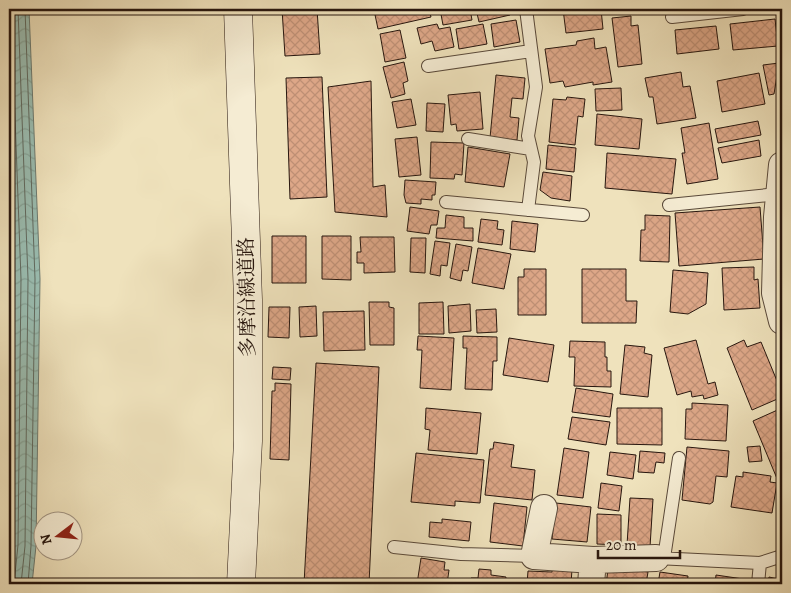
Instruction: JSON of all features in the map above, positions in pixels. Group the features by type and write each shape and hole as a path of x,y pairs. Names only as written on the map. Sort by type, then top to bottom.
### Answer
{"street":[{"name":"多摩沿線道路","path":"238,9 248,300 248,441 241,584"},
{"path":"782,165 776,293 782,321"},
{"path":"544,508 534,556 592,572 660,558"}],"lane":[{"path":"526,9 536,87 528,136 534,162 528,210"},
{"path":"672,17 743,9"},
{"path":"428,66 531,52"},
{"path":"468,139 531,149"},
{"path":"446,202 583,215"},
{"path":"669,205 779,209"},
{"path":"678,458 660,558 760,562 782,556"},
{"path":"394,547 461,554 534,556"},
{"path":"758,584 760,562"}],"water":[{"path":"9,9 29,9 40,279 37,510 32,510 32,560 35,560 32,584 9,584"}],"building":[{"path":"282,9 317,9 320,54 285,56"},
{"path":"429,9 431,17 378,29 374,10"},
{"path":"440,9 470,9 472,20 443,25"},
{"path":"476,9 508,9 510,15 479,22"},
{"path":"563,9 601,9 603,29 566,33"},
{"path":"631,16 631,26 638,25 642,64 618,67 612,18"},
{"path":"775,19 778,46 733,50 730,24"},
{"path":"516,20 520,42 494,47 491,24"},
{"path":"437,24 439,29 450,27 454,47 435,51 432,41 421,44 417,28"},
{"path":"483,24 487,44 459,49 456,29"},
{"path":"716,26 719,49 677,54 675,30"},
{"path":"400,30 406,58 385,62 380,34"},
{"path":"594,38 595,49 606,47 612,82 593,85 593,82 565,87 563,81 550,83 545,49 576,45 577,41"},
{"path":"404,62 408,81 403,83 405,94 391,98 383,67"},
{"path":"779,63 774,94 769,95 763,65"},
{"path":"681,72 683,87 690,86 696,118 657,124 653,97 649,97 645,78"},
{"path":"759,73 765,104 722,112 717,81"},
{"path":"496,75 525,78 523,99 512,98 510,117 519,118 517,140 490,138"},
{"path":"322,77 327,197 290,199 286,78"},
{"path":"371,81 373,187 385,185 387,217 335,212 328,87"},
{"path":"621,88 622,110 596,111 595,89"},
{"path":"480,92 483,129 457,131 456,124 451,125 448,95"},
{"path":"567,97 585,99 583,117 578,116 575,145 549,142 553,99 566,100"},
{"path":"411,99 416,125 397,128 392,102"},
{"path":"427,103 445,104 443,132 426,131"},
{"path":"597,114 642,119 639,149 595,145"},
{"path":"758,121 761,135 718,143 715,129"},
{"path":"709,123 718,179 687,184 682,153 685,153 681,128"},
{"path":"417,137 421,175 399,177 395,139"},
{"path":"759,140 761,156 722,163 718,148"},
{"path":"431,142 464,143 462,175 455,174 454,179 430,178"},
{"path":"548,145 576,148 574,172 546,169"},
{"path":"468,147 510,154 504,187 465,182"},
{"path":"607,153 676,159 672,194 605,188"},
{"path":"543,172 572,176 570,201 551,198 540,190"},
{"path":"405,180 436,182 435,195 432,195 432,200 421,199 421,204 406,203 404,195"},
{"path":"410,207 439,211 437,225 431,225 429,234 407,231"},
{"path":"760,207 764,259 679,266 675,213"},
{"path":"446,215 464,217 464,228 473,228 473,241 436,238 437,228 445,228"},
{"path":"645,215 670,216 669,262 640,261 641,230 645,230"},
{"path":"481,219 498,221 497,229 504,230 502,245 478,242"},
{"path":"512,221 538,224 535,252 510,249"},
{"path":"272,236 306,236 306,283 272,283"},
{"path":"322,236 351,236 351,280 322,279"},
{"path":"360,237 394,237 395,272 364,273 364,263 357,263 357,252 361,252"},
{"path":"411,238 426,238 425,273 410,272"},
{"path":"435,241 450,243 447,266 441,265 440,276 430,274"},
{"path":"456,244 472,247 468,271 463,270 461,281 450,278"},
{"path":"478,248 511,254 504,289 472,283"},
{"path":"754,267 754,280 758,279 760,308 724,310 722,268"},
{"path":"524,269 546,269 546,315 518,315 518,277 524,277"},
{"path":"582,269 626,269 626,301 637,301 636,323 582,323"},
{"path":"673,270 708,273 706,304 688,314 670,312"},
{"path":"369,302 389,302 389,307 394,308 394,345 370,345"},
{"path":"443,302 444,334 419,334 419,303"},
{"path":"470,304 471,331 449,333 448,306"},
{"path":"316,306 317,336 300,337 299,307"},
{"path":"269,307 290,307 289,338 268,337"},
{"path":"496,309 497,332 477,333 476,310"},
{"path":"364,311 365,350 324,351 323,312"},
{"path":"418,336 454,338 451,390 420,388 422,350 417,350"},
{"path":"463,336 497,337 497,361 493,361 492,390 465,389 467,348 463,348"},
{"path":"509,338 554,345 548,382 503,375"},
{"path":"696,340 708,384 715,382 718,395 704,399 703,395 692,397 691,391 677,395 664,348"},
{"path":"744,340 747,347 761,342 782,393 782,397 752,410 727,348"},
{"path":"570,341 605,342 607,371 611,371 611,387 574,386 575,357 569,357"},
{"path":"625,345 645,347 644,353 652,355 648,397 620,394"},
{"path":"316,363 379,367 369,584 304,584"},
{"path":"273,367 291,368 290,380 272,379"},
{"path":"275,383 291,384 289,460 270,459 272,391 275,391"},
{"path":"576,388 613,394 610,417 572,412"},
{"path":"692,403 728,405 726,441 685,439 686,409 692,409"},
{"path":"426,408 481,413 477,454 428,450 430,430 425,429"},
{"path":"617,408 662,408 662,445 617,444"},
{"path":"782,408 782,479 778,481 753,421"},
{"path":"572,417 610,422 606,445 568,439"},
{"path":"494,442 514,445 511,467 535,470 532,500 485,495 490,449 493,449"},
{"path":"760,446 762,461 749,462 747,447"},
{"path":"687,447 729,451 727,477 716,476 713,502 710,504 682,500"},
{"path":"564,448 589,452 583,498 557,495"},
{"path":"640,451 665,453 664,463 656,462 654,473 638,472"},
{"path":"610,452 636,455 633,479 607,475"},
{"path":"416,453 484,460 480,503 455,501 455,506 411,502"},
{"path":"743,472 771,476 770,482 777,483 772,513 731,507 736,476 743,477"},
{"path":"601,483 622,486 619,511 598,508"},
{"path":"630,498 653,499 650,547 627,545"},
{"path":"494,503 527,507 523,546 490,542"},
{"path":"556,503 591,507 587,542 552,539"},
{"path":"597,514 621,515 621,545 597,544"},
{"path":"442,519 471,522 469,541 429,537 430,522 442,523"},
{"path":"421,558 445,562 444,570 449,570 447,584 417,584"},
{"path":"552,568 572,569 571,584 527,584 528,571 552,572"},
{"path":"479,569 491,570 491,575 506,577 505,584 470,584 471,578 478,578"},
{"path":"625,569 648,572 646,584 606,584 608,570"},
{"path":"660,572 688,576 687,584 658,584"},
{"path":"716,575 750,580 749,584 715,584"},
{"path":"769,577 782,580 782,584 768,584"}]}
